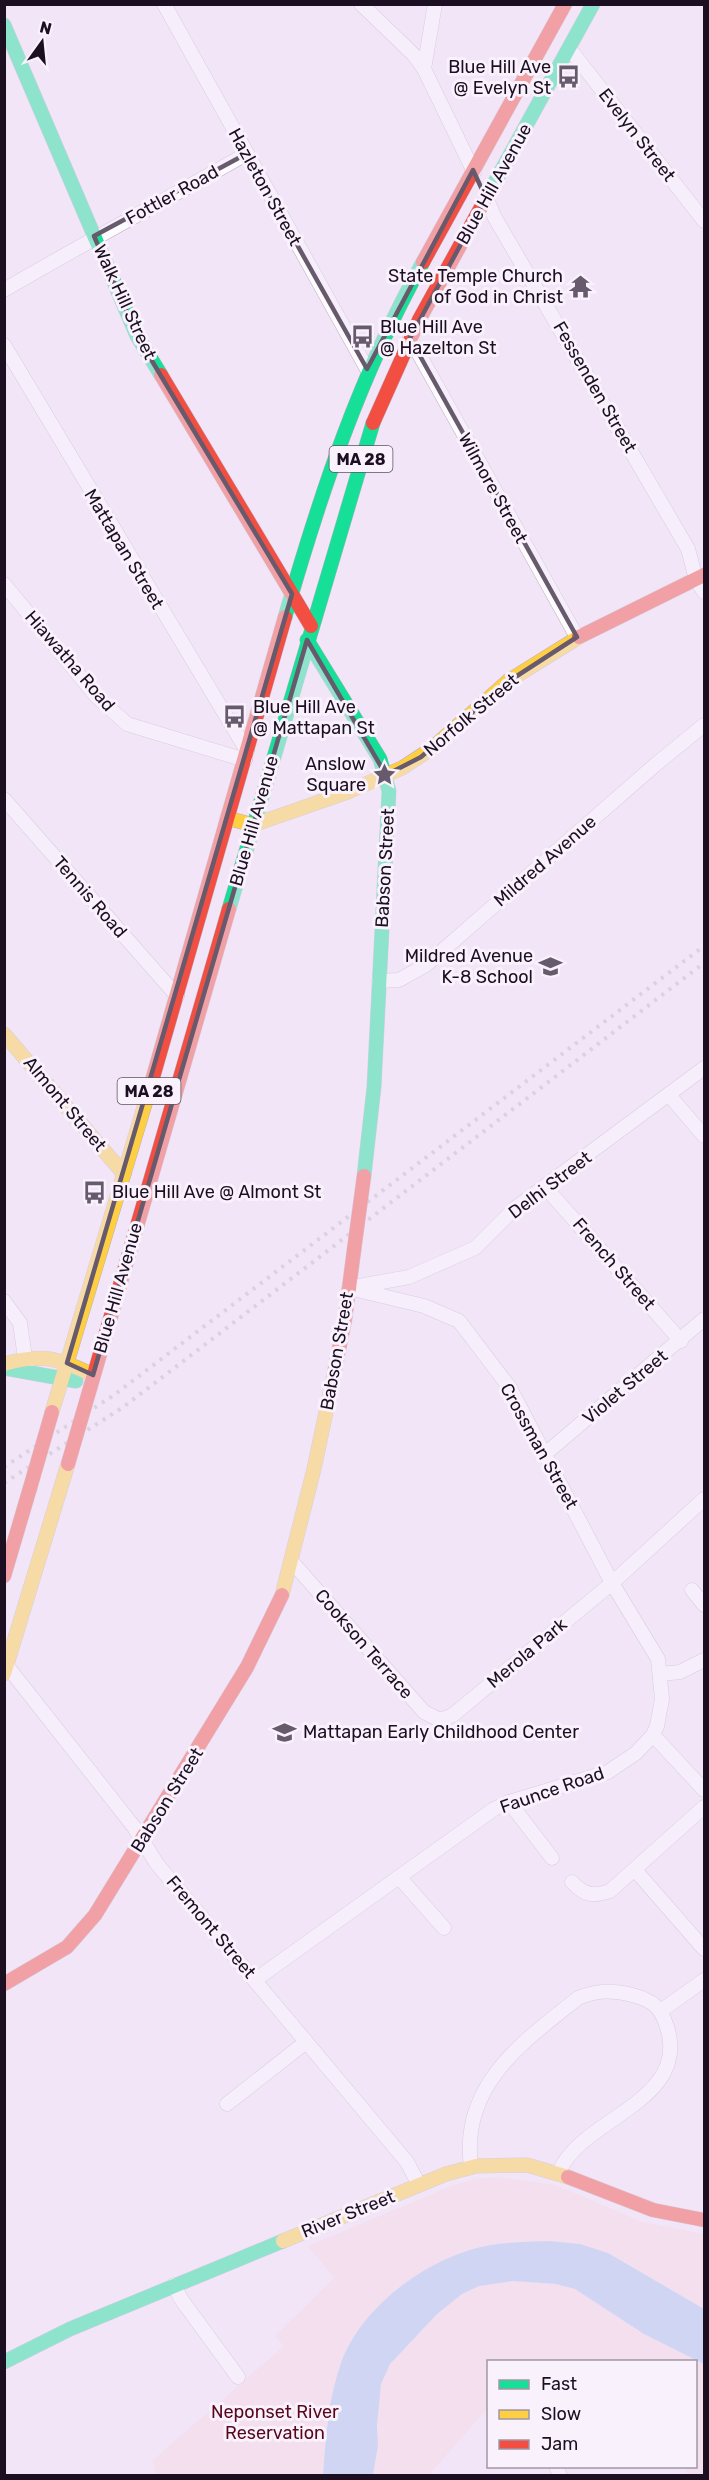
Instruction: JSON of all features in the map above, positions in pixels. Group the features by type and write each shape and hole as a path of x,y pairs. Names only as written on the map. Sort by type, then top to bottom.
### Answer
{"main road":[{"name":"Blue Hill Avenue","path":"4,1576 177,996 292,594 340,441 367,369 390,321 565,4"},
{"name":"Blue Hill Avenue","path":"6,1670 369,433 410,338 593,4"},
{"name":"Walk Hill Street","path":"6,32 137,336 311,626"},
{"name":"Norfolk Street","path":"253,825 387,775 421,757 506,683 577,637 700,577"},
{"name":"Babson Street","path":"4,1984 67,1947 95,1915 247,1667 276,1610 292,1563 333,1378 349,1288 364,1176 374,1087 389,791 387,775 380,759 307,640"},
{"path":"227,818 253,825"},
{"name":"Almont Street","path":"4,1034 124,1174"},
{"path":"4,1364 26,1357 47,1355 68,1363 92,1380"},
{"path":"4,1368 62,1378 92,1380"},
{"name":"River Street","path":"4,2362 57,2334 419,2185 471,2166 509,2163 559,2172 646,2209 705,2220"}],"street":[{"name":"Hazleton Street","path":"165,4 367,369"},
{"name":"Fessenden Street","path":"361,4 414,55 424,69 495,218 688,549 700,577"},
{"path":"424,69 435,4"},
{"name":"Evelyn Street","path":"569,48 705,221"},
{"name":"Fottler Road","path":"4,290 94,236 160,204 246,154"},
{"name":"Wilmore Street","path":"410,338 577,637"},
{"name":"Mattapan Street","path":"4,345 246,756"},
{"path":"700,577 705,592"},
{"name":"Hiawatha Road","path":"4,584 96,696 127,724 246,756"},
{"name":"Mildred Avenue","path":"379,981 399,980 426,965 655,765 705,725"},
{"name":"Tennis Road","path":"4,799 177,996"},
{"name":"Delhi Street","path":"349,1288 409,1277 450,1261 475,1248 514,1209 546,1188 705,1068"},
{"path":"669,1095 705,1136"},
{"name":"French Street","path":"546,1188 681,1341"},
{"name":"Crossman Street","path":"349,1288 424,1306 459,1321 510,1388 612,1583"},
{"path":"4,1300 20,1323 27,1372"},
{"name":"Violet Street","path":"545,1454 705,1319"},
{"name":"Merola Park","path":"440,1720 453,1715 612,1583 705,1499"},
{"name":"Cookson Terrace","path":"292,1563 424,1713 440,1720"},
{"path":"612,1583 658,1659 662,1699 653,1736 705,1790"},
{"path":"692,1590 705,1605"},
{"path":"661,1674 680,1672 705,1660"},
{"name":"Fremont Street","path":"6,1670 142,1841 157,1864 407,2162 419,2185"},
{"name":"Faunce Road","path":"255,1980 494,1809 608,1772 636,1753 653,1736"},
{"path":"510,1802 552,1858"},
{"path":"572,1882 582,1892 598,1895 610,1891 705,1807"},
{"path":"636,1870 705,1949"},
{"path":"399,1877 444,1928"},
{"path":"662,2010 705,1980"},
{"path":"471,2166 470,2144 474,2121 490,2078 505,2060 545,2024 578,1998 593,1992 612,1990 635,1996 662,2010 671,2047 662,2076 643,2097 576,2148 559,2172"},
{"path":"227,2104 306,2042"},
{"path":"174,2285 181,2299 238,2377"}],"highlighted area":[{"path":"246,154 367,369 473,170 486,198 410,338 577,637 506,683 421,757 386,775 307,640 93,1375 67,1363 292,594 137,336 94,236"}],"green space":[{"name":"Neponset River Reservation","path":"497,2177 556,2185 642,2222 704,2234 704,2309 608,2253 548,2241 495,2244 409,2281 367,2320 350,2343 341,2363 328,2415 323,2475 156,2475 153,2460 284,2346 275,2336 334,2278 308,2246 451,2186 474,2179"},
{"name":"Neponset River Reservation","path":"499,2282 556,2284 575,2289 644,2334 696,2360 487,2360 487,2409 429,2475 373,2476 378,2448 379,2391 386,2371 395,2356 420,2328 450,2303 477,2287"},
{"name":"Neponset River Reservation","path":"697,2360 704,2364 704,2475 688,2475 684,2468 697,2468"}],"water":[{"path":"548,2241 580,2244 608,2253 704,2309 704,2364 644,2334 575,2289 556,2284 513,2281 479,2286 462,2294 437,2314 390,2364 381,2384 377,2425 378,2446 373,2475 323,2475 330,2405 337,2377 349,2344 361,2326 392,2294 428,2268 467,2251 507,2243"}],"railway":[{"path":"4,1467 114,1395 704,946"},
{"path":"4,1483 122,1408 704,963"}],"traffic: fast":[{"path":"484,202 593,4"},
{"path":"4,25 137,336 161,375"},
{"path":"285,617 328,480 361,392 400,305 423,262"},
{"path":"229,909 373,423"},
{"path":"307,640 380,759 389,791 374,1087 364,1176"},
{"path":"4,1368 76,1381"},
{"path":"4,2362 70,2329 283,2241"}],"traffic: slow":[{"path":"227,818 253,825 348,792 402,768 431,749 508,681 579,637"},
{"path":"4,1034 124,1174"},
{"path":"52,1412 151,1084"},
{"path":"4,1364 29,1359 50,1359 93,1375"},
{"path":"282,1595 314,1469 334,1374"},
{"path":"4,1674 68,1464"},
{"path":"283,2241 446,2174 476,2166 527,2165 568,2177"}],"traffic: jam":[{"path":"423,262 565,4"},
{"path":"373,423 419,320 484,202"},
{"path":"161,375 311,626"},
{"path":"579,637 704,575"},
{"path":"151,1084 285,617"},
{"path":"91,1385 229,909"},
{"path":"354,1250 364,1176"},
{"path":"334,1374 345,1319 354,1250"},
{"path":"68,1464 91,1385"},
{"path":"30,1488 52,1412"},
{"path":"4,1576 30,1488"},
{"path":"4,1984 67,1947 95,1915 247,1667 282,1595"},
{"path":"568,2177 653,2210 704,2220"}],"place":[{"name":"Blue Hill Ave @ Evelyn St","path":"569,77"},
{"name":"State Temple Church of God in Christ","path":"581,286"},
{"name":"Blue Hill Ave @ Hazelton St","path":"362,337"},
{"name":"Blue Hill Ave @ Mattapan St","path":"235,717"},
{"name":"Anslow Square","path":"384,774"},
{"name":"Mildred Avenue K-8 School","path":"551,966"},
{"name":"Blue Hill Ave @ Almont St","path":"94,1192"},
{"name":"Mattapan Early Childhood Center","path":"285,1732"}]}
